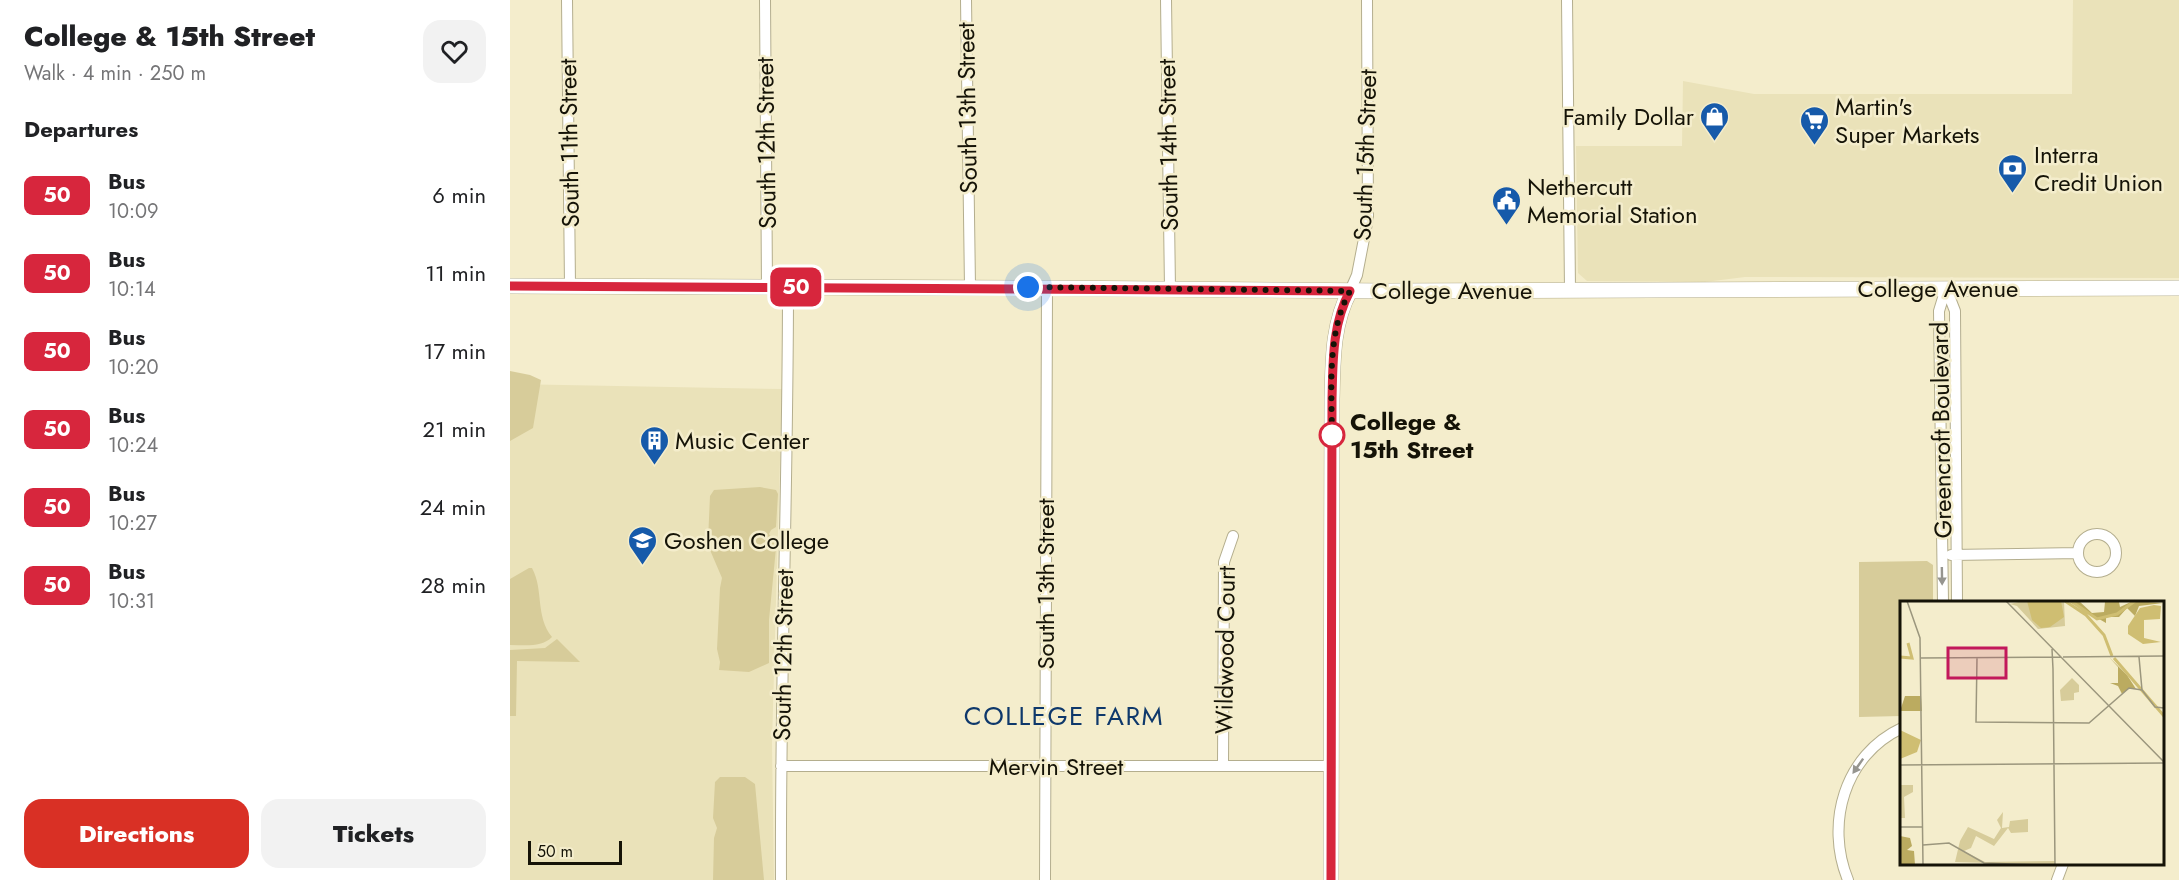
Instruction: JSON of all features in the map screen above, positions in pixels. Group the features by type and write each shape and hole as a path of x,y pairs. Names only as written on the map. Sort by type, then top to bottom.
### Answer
{"main road":[{"name":"College Avenue","path":"510,286 1350,291 2179,288"},
{"name":"South 15th Street","path":"1331,880 1333,372 1340,312 1350,291"}],"street":[{"name":"South 11th Street","path":"567,0 570,286"},
{"name":"South 12th Street","path":"765,0 767,287"},
{"name":"South 13th Street","path":"966,0 970,287"},
{"name":"South 14th Street","path":"1166,0 1170,289"},
{"name":"South 15th Street","path":"1350,291 1357,275 1368,218 1367,0"},
{"path":"1567,0 1570,290"},
{"name":"South 12th Street","path":"781,880 788,287"},
{"name":"South 13th Street","path":"1045,880 1047,288"},
{"name":"Greencroft Boulevard","path":"1943,601 1939,311 1946,288"},
{"name":"Greencroft Boulevard","path":"1946,288 1955,311 1957,601"},
{"name":"Wildwood Court","path":"1223,766 1224,562 1233,536"},
{"path":"1942,555 2078,553"},
{"path":"1848,880 1839,852 1837,836 1839,811 1846,786 1854,771 1873,747 1900,729"},
{"name":"Mervin Street","path":"781,766 1331,766"},
{"path":"2057,880 2064,865"}],"shaded area":[{"path":"2073,0 2179,0 2179,278 1745,277 1705,282 1587,281 1578,273 1576,146 1682,146 1683,81 1754,94 2072,94"},
{"path":"510,371 541,380 533,428 510,441"},
{"name":"Goshen College","path":"510,384 782,389 772,743 774,880 510,880"},
{"path":"760,487 776,490 778,494 776,527 769,534 776,548 769,620 769,663 749,672 719,670 717,649 722,578 708,541 710,496 714,490"},
{"path":"1927,561 1933,565 1933,601 1900,601 1900,716 1859,717 1859,562"},
{"path":"532,568 536,576 543,620 552,637 538,644 510,645 510,579"},
{"path":"557,639 580,662 517,661 516,716 510,716 510,650 545,648"},
{"path":"720,777 745,777 755,784 764,880 713,880 714,838 717,828 713,818 715,782"}],"bus line":[{"name":"50","path":"510,286 1028,287 1350,291 1340,312 1334,346 1332,399 1331,880"}],"place":[{"name":"Family Dollar","path":"1715,142"},
{"name":"Martin's Super Markets","path":"1814,146"},
{"name":"Interra Credit Union","path":"2013,194"},
{"name":"Nethercutt Memorial Station","path":"1506,226"},
{"name":"College & 15th Street","path":"1332,435"},
{"name":"Music Center","path":"654,466"},
{"name":"Goshen College","path":"643,566"}],"district":[{"name":"COLLEGE FARM","path":"1064,716"}],"route":[{"path":"1028,287 1350,291 1340,312 1334,346 1332,440 1332,435"}]}
